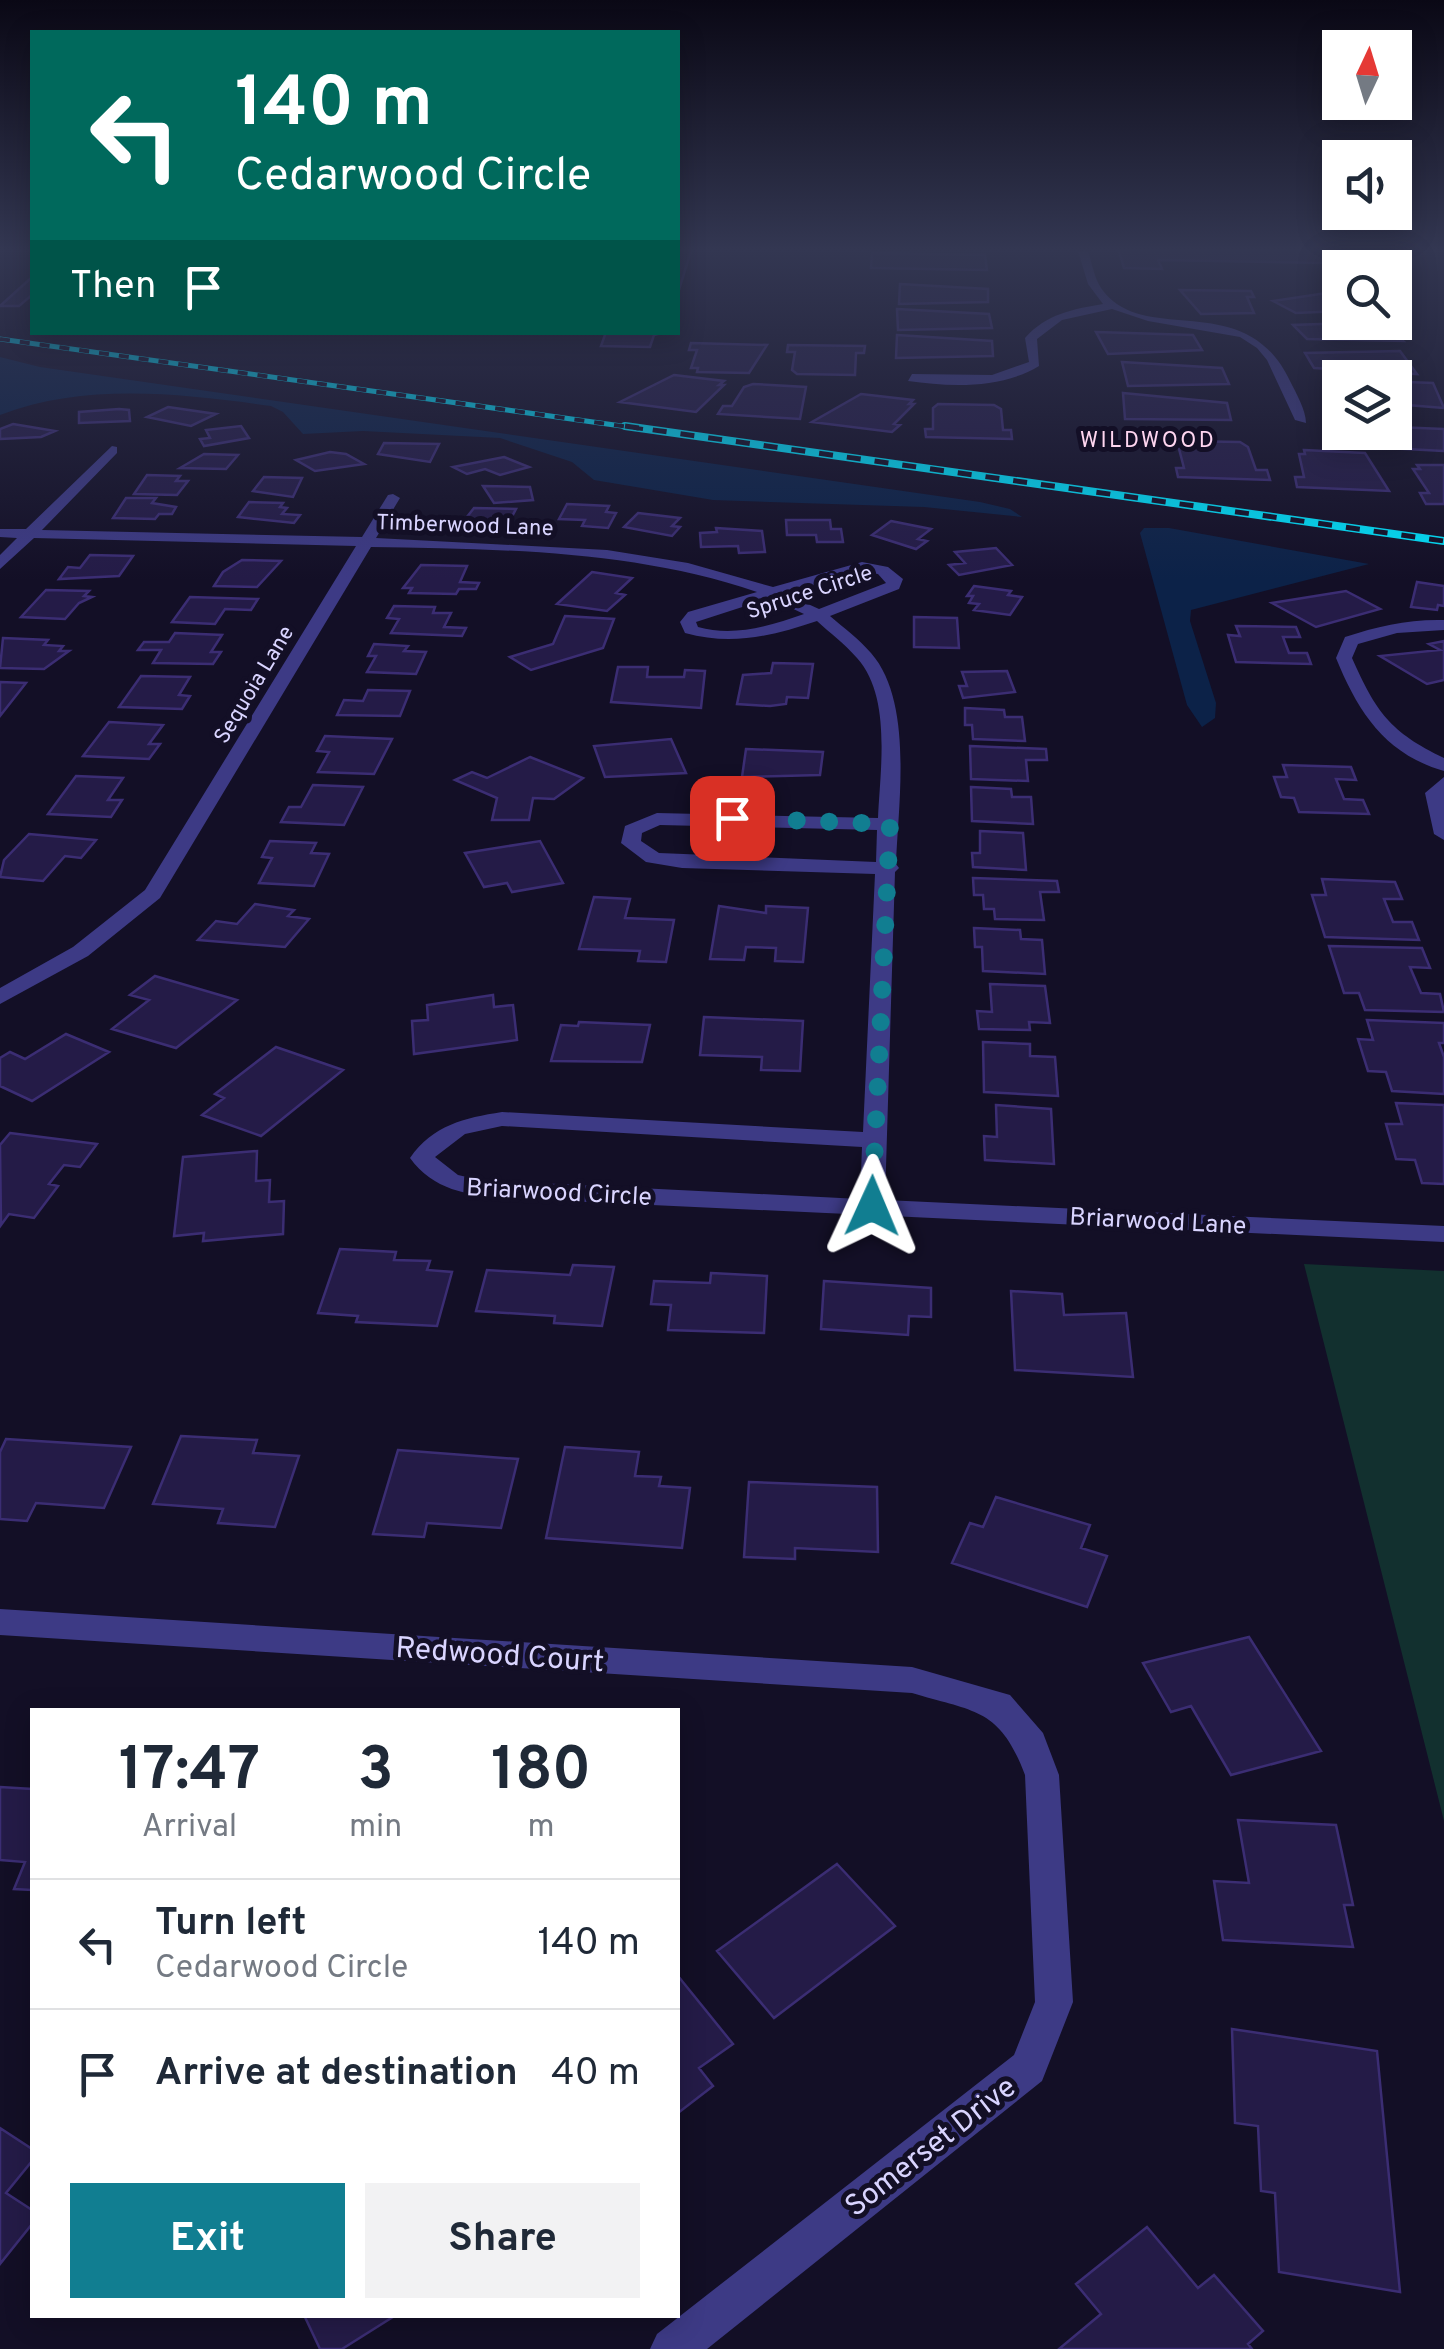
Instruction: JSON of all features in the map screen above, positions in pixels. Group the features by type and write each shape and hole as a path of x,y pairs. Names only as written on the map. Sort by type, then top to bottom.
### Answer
{"street":[{"path":"912,378 996,378 1022,373 1035,361"},
{"path":"1268,361 1301,420"},
{"path":"0,564 112,450"},
{"name":"Sequoia Lane","path":"0,997 66,964 114,931 153,894 393,498"},
{"name":"Timberwood Lane","path":"0,532 568,551 665,563 766,592 816,614 863,654 884,688 890,824"},
{"name":"Spruce Circle","path":"862,566 883,570 896,579 893,586 746,636 706,637 691,630 688,622 694,615 766,592 862,566"},
{"path":"1444,626 1414,624 1376,631 1350,641 1344,658 1367,713 1382,732 1444,765"},
{"path":"1444,783 1434,794 1444,834"},
{"path":"872,1206 872,1140 889,868 890,824 657,819 632,830 631,843 653,858 889,868"},
{"name":"Briarwood Circle","path":"872,1140 502,1119 463,1125 433,1141 422,1158 436,1176 456,1185 872,1206"},
{"name":"Briarwood Lane","path":"872,1206 1444,1234"},
{"name":"Redwood Court","path":"0,1622 912,1680 998,1705"},
{"name":"Somerset Drive","path":"672,2349 1028,2068 1054,2002 1042,1775 1026,1733 998,1705"}],"green space":[{"path":"1304,1264 1444,1271 1444,1821 1440,1805"}],"water":[{"path":"0,361 14,361 980,502 1010,509 1022,517 924,507 713,500 594,480 572,462 500,438 363,431 303,434 283,412 271,406 203,398 101,394 33,405 0,415"},
{"path":"1144,528 1169,528 1369,564 1191,610 1190,621 1216,703 1215,718 1202,727 1187,705 1140,533"}],"building":[{"path":"693,361 757,361 749,373 697,372 698,368 691,368"},
{"path":"794,361 856,361 855,375 797,374 792,370"},
{"path":"1310,361 1322,361 1322,368 1314,368"},
{"path":"1122,362 1222,368 1229,384 1128,386"},
{"path":"674,375 724,381 719,385 724,385 696,412 620,402"},
{"path":"1412,382 1433,383 1444,408 1412,405"},
{"path":"744,387 806,387 800,419 718,414 723,406 732,406"},
{"path":"1123,393 1227,403 1231,420 1125,419"},
{"path":"861,394 913,400 909,404 914,404 894,424 900,425 892,432 812,422"},
{"path":"938,404 994,405 1001,409 1003,430 1011,430 1012,439 926,437 925,429 933,429 933,408"},
{"path":"168,407 216,414 191,426 147,417"},
{"path":"129,410 130,421 79,423 79,412"},
{"path":"13,424 55,431 41,437 0,439 0,429"},
{"path":"241,426 249,438 204,446 200,439 210,438 206,430"},
{"path":"1412,428 1444,429 1444,451 1412,449"},
{"path":"1181,441 1240,442 1248,447 1256,470 1267,470 1270,480 1178,477 1176,468 1184,468 1178,445 1182,445"},
{"path":"384,443 439,444 430,462 378,454"},
{"path":"1304,450 1365,453 1389,491 1297,487 1295,477 1304,477 1299,454 1305,454"},
{"path":"330,452 346,454 364,464 315,471 296,460"},
{"path":"204,454 238,455 226,469 180,468"},
{"path":"504,457 529,467 500,475 485,469 467,474 453,467"},
{"path":"1417,465 1444,465 1444,504 1426,504 1420,493 1429,493 1413,469 1420,469"},
{"path":"147,475 180,476 176,481 188,481 177,495 134,494"},
{"path":"264,477 302,478 293,497 253,491"},
{"path":"483,486 530,487 533,500 494,503"},
{"path":"126,498 156,498 152,503 176,507 172,514 159,514 155,519 113,518"},
{"path":"249,502 283,503 280,507 287,508 282,514 300,515 294,523 238,517"},
{"path":"567,504 609,506 606,512 616,513 608,528 582,526 585,520 559,519"},
{"path":"474,508 516,509 508,524 459,527"},
{"path":"638,513 680,518 672,526 680,527 672,536 624,527"},
{"path":"786,520 830,520 831,529 841,529 843,542 817,542 816,535 787,535"},
{"path":"891,521 931,529 918,539 927,541 916,549 872,535"},
{"path":"716,528 762,531 765,552 739,553 738,546 701,547 700,533 717,532"},
{"path":"996,548 1012,565 959,575 949,565 965,563 955,552"},
{"path":"90,555 133,556 119,576 59,579 68,567 80,568"},
{"path":"242,560 281,561 257,587 214,586 223,572"},
{"path":"421,565 467,566 460,582 479,583 476,589 459,589 456,594 409,593 412,588 403,588"},
{"path":"592,572 632,578 616,593 625,595 607,611 557,604"},
{"path":"1417,582 1444,586 1444,606 1438,605 1437,610 1411,607"},
{"path":"974,586 1011,591 1008,595 1022,597 1010,615 974,610 979,604 969,603 973,596 967,596"},
{"path":"46,590 89,591 84,596 92,597 79,603 65,619 21,617"},
{"path":"1346,591 1380,609 1316,627 1272,603"},
{"path":"190,597 258,599 251,610 225,609 215,624 172,622"},
{"path":"394,606 435,607 433,613 451,613 444,627 466,628 462,636 391,633 399,619 387,618"},
{"path":"565,616 614,619 603,648 531,670 510,657 553,644"},
{"path":"914,617 957,618 959,648 914,647"},
{"path":"1236,626 1296,627 1300,637 1283,637 1289,653 1307,653 1311,664 1236,662 1228,635 1240,636"},
{"path":"175,633 222,635 211,652 221,652 213,664 153,663 161,650 138,650 144,642 169,642"},
{"path":"3,638 48,640 44,645 63,646 59,651 69,651 44,669 0,668"},
{"path":"1444,641 1444,680 1427,684 1380,656 1440,650 1429,644"},
{"path":"374,644 408,646 404,651 426,652 416,674 367,672 376,656 368,656"},
{"path":"773,663 813,664 808,698 787,697 786,704 770,706 737,704 743,675 771,673"},
{"path":"618,667 648,667 647,677 684,677 685,670 705,671 701,708 611,702"},
{"path":"1007,671 1015,692 963,698 959,686 967,686 962,672"},
{"path":"141,676 190,677 179,695 190,696 182,709 119,707"},
{"path":"0,682 26,683 0,716"},
{"path":"368,690 410,691 400,716 337,715 344,700 363,701"},
{"path":"965,708 1004,710 1005,717 1022,717 1025,741 973,739 972,725 965,725"},
{"path":"109,722 163,725 149,744 160,744 149,759 83,756"},
{"path":"325,736 392,739 374,774 318,772 329,752 317,751"},
{"path":"671,739 686,773 605,777 594,746"},
{"path":"970,746 1046,749 1047,760 1026,760 1028,781 971,779"},
{"path":"746,749 823,752 820,775 742,777"},
{"path":"530,757 583,778 554,799 533,798 529,820 492,820 497,798 455,780 472,772 487,778"},
{"path":"1283,765 1351,767 1356,780 1336,779 1344,799 1363,800 1369,814 1299,812 1294,798 1281,797 1274,777 1287,777"},
{"path":"76,776 123,778 108,800 122,800 111,817 48,814"},
{"path":"313,785 363,787 344,825 281,822 289,807 301,807"},
{"path":"971,787 1011,789 1012,797 1031,797 1033,824 972,821"},
{"path":"980,831 1023,833 1026,870 973,867 972,853 980,853"},
{"path":"29,834 96,840 81,858 65,856 43,881 0,877 4,860"},
{"path":"270,841 316,843 311,853 329,854 314,886 259,883 272,858 262,857"},
{"path":"540,841 563,883 512,892 507,883 484,887 465,853"},
{"path":"973,878 1057,881 1059,892 1040,892 1044,920 995,919 994,909 984,909 983,895 974,895"},
{"path":"1322,879 1395,882 1402,899 1384,899 1393,922 1412,922 1419,940 1325,937 1312,895 1326,895"},
{"path":"594,897 630,899 625,918 674,920 666,962 638,961 640,951 579,949"},
{"path":"255,904 294,910 288,916 309,919 285,947 198,940 216,921 237,924"},
{"path":"719,906 766,913 766,906 808,908 803,962 775,961 776,948 746,947 744,960 710,959"},
{"path":"974,928 1020,930 1021,939 1042,940 1045,974 983,971 982,947 975,947"},
{"path":"1329,946 1422,948 1430,968 1410,967 1421,993 1440,994 1444,1012 1365,1010 1359,993 1344,993"},
{"path":"155,976 237,1000 176,1048 112,1029 149,1000 130,995"},
{"path":"990,984 1045,986 1050,1023 1029,1022 1030,1030 979,1029 977,1011 992,1012"},
{"path":"493,995 494,1007 513,1005 517,1040 414,1054 412,1021 428,1020 427,1005"},
{"path":"704,1017 803,1021 800,1071 761,1070 762,1057 700,1055"},
{"path":"1367,1020 1444,1023 1444,1043 1439,1043 1444,1057 1444,1094 1392,1091 1386,1072 1368,1071 1358,1039 1373,1040"},
{"path":"579,1022 650,1025 642,1062 551,1061 561,1025 578,1026"},
{"path":"66,1034 109,1052 32,1101 0,1086 0,1058 10,1052 25,1059"},
{"path":"983,1042 1030,1044 1030,1056 1055,1057 1058,1096 984,1092"},
{"path":"276,1047 343,1070 261,1136 202,1115 224,1098 215,1094"},
{"path":"1396,1103 1444,1105 1444,1184 1422,1183 1415,1160 1396,1159 1386,1124 1402,1124"},
{"path":"996,1105 1051,1109 1054,1164 985,1160 984,1136 997,1137"},
{"path":"10,1133 97,1144 80,1167 64,1165 49,1184 58,1186 34,1218 9,1214 1,1225 0,1145"},
{"path":"257,1151 256,1181 270,1180 269,1202 284,1201 283,1234 203,1241 204,1233 174,1236 183,1157"},
{"path":"340,1249 396,1252 394,1260 430,1261 427,1270 452,1272 437,1326 356,1322 358,1316 318,1313"},
{"path":"573,1265 614,1267 602,1326 554,1323 555,1316 476,1311 487,1270 570,1275"},
{"path":"711,1273 767,1276 764,1333 668,1330 671,1305 651,1304 654,1281 710,1283"},
{"path":"824,1281 931,1288 931,1317 909,1316 908,1335 821,1329"},
{"path":"1011,1291 1062,1294 1064,1315 1126,1313 1133,1377 1015,1370"},
{"path":"181,1436 257,1440 253,1453 299,1456 275,1527 218,1523 223,1509 153,1504"},
{"path":"6,1439 131,1447 104,1508 36,1503 27,1521 0,1519 0,1452"},
{"path":"565,1447 639,1452 635,1476 661,1477 659,1486 690,1488 682,1548 546,1538"},
{"path":"398,1450 518,1459 501,1528 427,1523 424,1537 373,1534"},
{"path":"749,1482 877,1487 878,1552 795,1548 795,1559 744,1557"},
{"path":"996,1497 1090,1525 1081,1548 1107,1556 1087,1607 952,1563 970,1523 983,1527"},
{"path":"1249,1637 1321,1751 1231,1775 1191,1706 1171,1712 1143,1663"},
{"path":"0,1787 30,1789 30,1890 14,1889 25,1862 0,1860"},
{"path":"1238,1820 1336,1825 1353,1905 1344,1905 1353,1947 1223,1940 1214,1881 1249,1883"},
{"path":"837,1864 895,1926 774,2018 717,1951"},
{"path":"680,1978 733,2044 699,2068 713,2086 680,2111"},
{"path":"1232,2029 1377,2051 1400,2292 1279,2272 1275,2193 1261,2191 1258,2126 1235,2123"},
{"path":"0,2128 30,2148 30,2163 6,2193 30,2209 30,2226 0,2264"},
{"path":"1147,2227 1198,2288 1214,2275 1263,2331 1248,2344 1252,2349 1059,2349 1101,2314 1076,2284"},
{"path":"305,2318 391,2318 342,2349 320,2349"}],"railway":[{"path":"154,361 643,429"},
{"path":"625,426 1444,541"}],"district":[{"name":"WILDWOOD","path":"1148,439"}],"route":[{"path":"732,818 890,824 872,1140 872,1206"}]}
